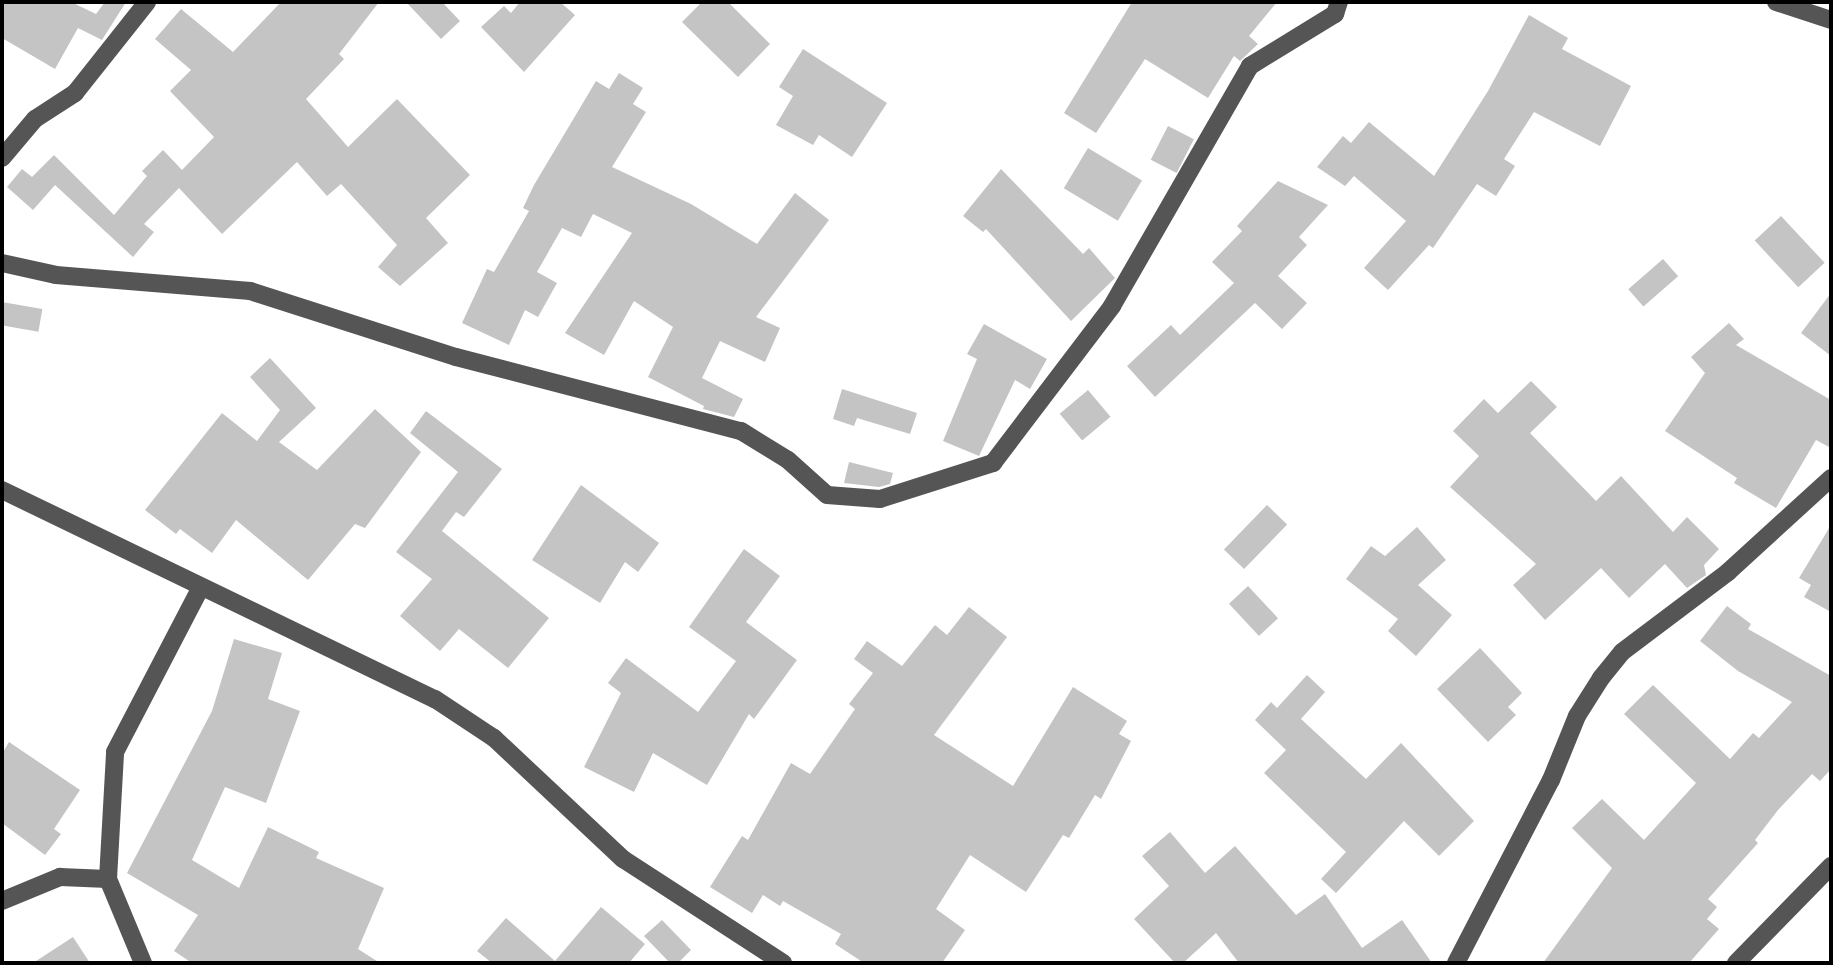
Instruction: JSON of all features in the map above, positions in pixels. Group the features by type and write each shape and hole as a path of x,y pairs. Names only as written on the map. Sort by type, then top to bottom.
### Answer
{"street":[{"path":"2,158 35,119 75,93 147,2"},
{"path":"2,263 55,275 250,291 456,357 741,431 788,460 827,495 880,499 993,464 1112,306 1250,66 1335,14 1339,2"},
{"path":"1776,2 1831,20"},
{"path":"1456,963 1551,780 1577,716 1601,678 1622,652 1728,572 1831,478"},
{"path":"2,490 200,589 435,699 494,738 623,859 783,963"},
{"path":"144,963 108,879 115,752 200,589"},
{"path":"1736,963 1831,866"},
{"path":"2,901 60,877 108,879"}],"building":[{"path":"2,2 71,2 96,14 105,2 126,2 102,40 78,28 55,69 2,38"},
{"path":"281,2 379,2 339,54 344,59 306,99 348,147 397,99 470,175 426,218 448,243 400,286 378,267 397,245 341,184 327,196 297,162 222,234 179,188 144,224 154,232 133,257 55,185 33,210 7,187 22,169 32,177 54,155 114,215 147,176 142,171 163,150 182,170 214,137 170,91 191,70 155,39 181,9 233,52"},
{"path":"406,2 442,2 460,21 441,39"},
{"path":"520,2 560,2 575,15 524,72 481,27 504,6 511,13"},
{"path":"702,2 728,2 770,44 738,77 682,22"},
{"path":"1132,2 1277,2 1249,36 1258,44 1240,61 1234,56 1208,98 1145,59 1096,133 1064,113"},
{"path":"1529,15 1568,38 1562,49 1631,86 1600,146 1534,112 1504,159 1515,166 1496,196 1477,184 1433,248 1429,245 1388,290 1364,268 1406,221 1354,176 1345,186 1317,167 1343,136 1351,143 1369,122 1434,176 1488,91"},
{"path":"803,49 887,103 852,157 819,135 813,145 776,125 793,96 779,87"},
{"path":"619,73 643,88 633,104 646,112 612,167 691,204 757,244 795,193 829,220 756,317 780,328 765,362 720,341 702,378 743,399 734,417 703,409 704,406 648,377 673,327 634,301 604,355 565,333 632,233 593,214 581,237 562,228 537,272 557,283 538,317 525,310 509,345 462,323 487,269 494,272 529,211 523,208 534,185 596,81 609,89"},
{"path":"1168,126 1194,139 1177,173 1151,160"},
{"path":"1088,148 1142,180 1118,221 1064,188"},
{"path":"1001,169 1083,254 1089,248 1115,278 1071,321 986,229 983,232 963,216"},
{"path":"1278,181 1328,205 1299,237 1307,245 1278,276 1307,303 1282,329 1255,303 1155,397 1127,366 1171,325 1180,335 1234,283 1212,262 1242,231 1237,226"},
{"path":"1781,216 1825,263 1798,287 1755,241"},
{"path":"1663,259 1678,276 1643,307 1628,289"},
{"path":"1831,293 1831,356 1801,333"},
{"path":"2,302 42,309 38,332 2,325"},
{"path":"1729,323 1744,339 1736,345 1831,400 1831,448 1816,440 1776,508 1734,483 1737,478 1665,431 1705,373 1691,357"},
{"path":"984,324 1047,359 1030,389 1015,380 979,456 943,441 977,359 967,354"},
{"path":"270,358 316,408 279,442 317,470 375,409 421,452 365,528 355,524 308,580 236,520 212,553 180,529 176,534 145,510 222,413 257,441 280,410 250,377"},
{"path":"1531,381 1557,407 1530,433 1596,501 1621,476 1673,532 1687,517 1719,549 1704,565 1706,575 1687,588 1665,564 1629,598 1601,568 1545,620 1513,585 1536,564 1450,487 1479,456 1453,431 1484,399 1498,413"},
{"path":"842,389 917,413 910,434 857,418 854,426 833,419"},
{"path":"1088,390 1110,417 1082,441 1060,414"},
{"path":"426,411 502,469 464,517 456,512 442,531 549,618 508,668 459,629 440,651 400,616 432,579 396,552 458,472 410,433"},
{"path":"849,462 893,473 890,484 879,487 844,483"},
{"path":"581,485 659,543 638,572 625,562 600,603 532,560"},
{"path":"1267,505 1287,524 1244,569 1224,550"},
{"path":"1831,525 1831,612 1804,597 1811,585 1799,578"},
{"path":"1417,527 1446,560 1418,585 1452,615 1416,656 1388,631 1398,619 1346,579 1371,546 1385,556"},
{"path":"744,549 780,576 746,622 797,660 754,719 749,714 707,785 653,753 634,792 584,767 621,693 608,683 626,658 698,712 736,661 689,627"},
{"path":"1248,586 1278,618 1259,636 1229,604"},
{"path":"1727,606 1751,624 1748,629 1831,676 1831,769 1820,781 1812,774 1778,810 1755,840 1758,843 1708,899 1717,907 1707,919 1719,929 1689,963 1543,963 1612,868 1572,828 1602,799 1644,840 1696,783 1624,714 1653,685 1730,759 1753,733 1759,738 1792,702 1738,671 1700,641"},
{"path":"969,607 1007,637 934,735 1013,786 1073,687 1127,721 1119,734 1131,741 1101,799 1095,795 1069,838 1063,835 1026,892 970,855 936,909 965,930 942,963 864,963 835,944 841,934 783,901 780,906 763,895 752,913 710,887 742,836 748,840 791,763 810,774 855,709 849,704 873,673 854,659 867,641 902,666 935,625 947,635"},
{"path":"234,639 282,653 268,699 300,711 266,803 225,787 192,860 239,888 268,827 319,852 316,858 384,888 358,949 380,963 192,963 174,951 198,915 127,873 212,711"},
{"path":"1480,648 1522,693 1508,707 1516,715 1488,742 1437,689"},
{"path":"1307,675 1325,692 1301,719 1366,779 1401,743 1474,821 1439,856 1404,821 1336,893 1321,879 1346,852 1264,773 1286,750 1255,720 1271,702 1277,708"},
{"path":"9,742 80,790 54,829 61,834 45,855 2,823 2,754"},
{"path":"1170,832 1205,873 1235,846 1296,915 1325,894 1362,948 1402,920 1432,963 1239,963 1216,933 1183,963 1175,963 1134,919 1169,886 1142,856"},
{"path":"601,907 645,944 629,963 492,963 477,951 506,918 555,961"},
{"path":"662,920 691,950 678,963 670,963 644,936"},
{"path":"73,937 90,963 33,963"}]}
